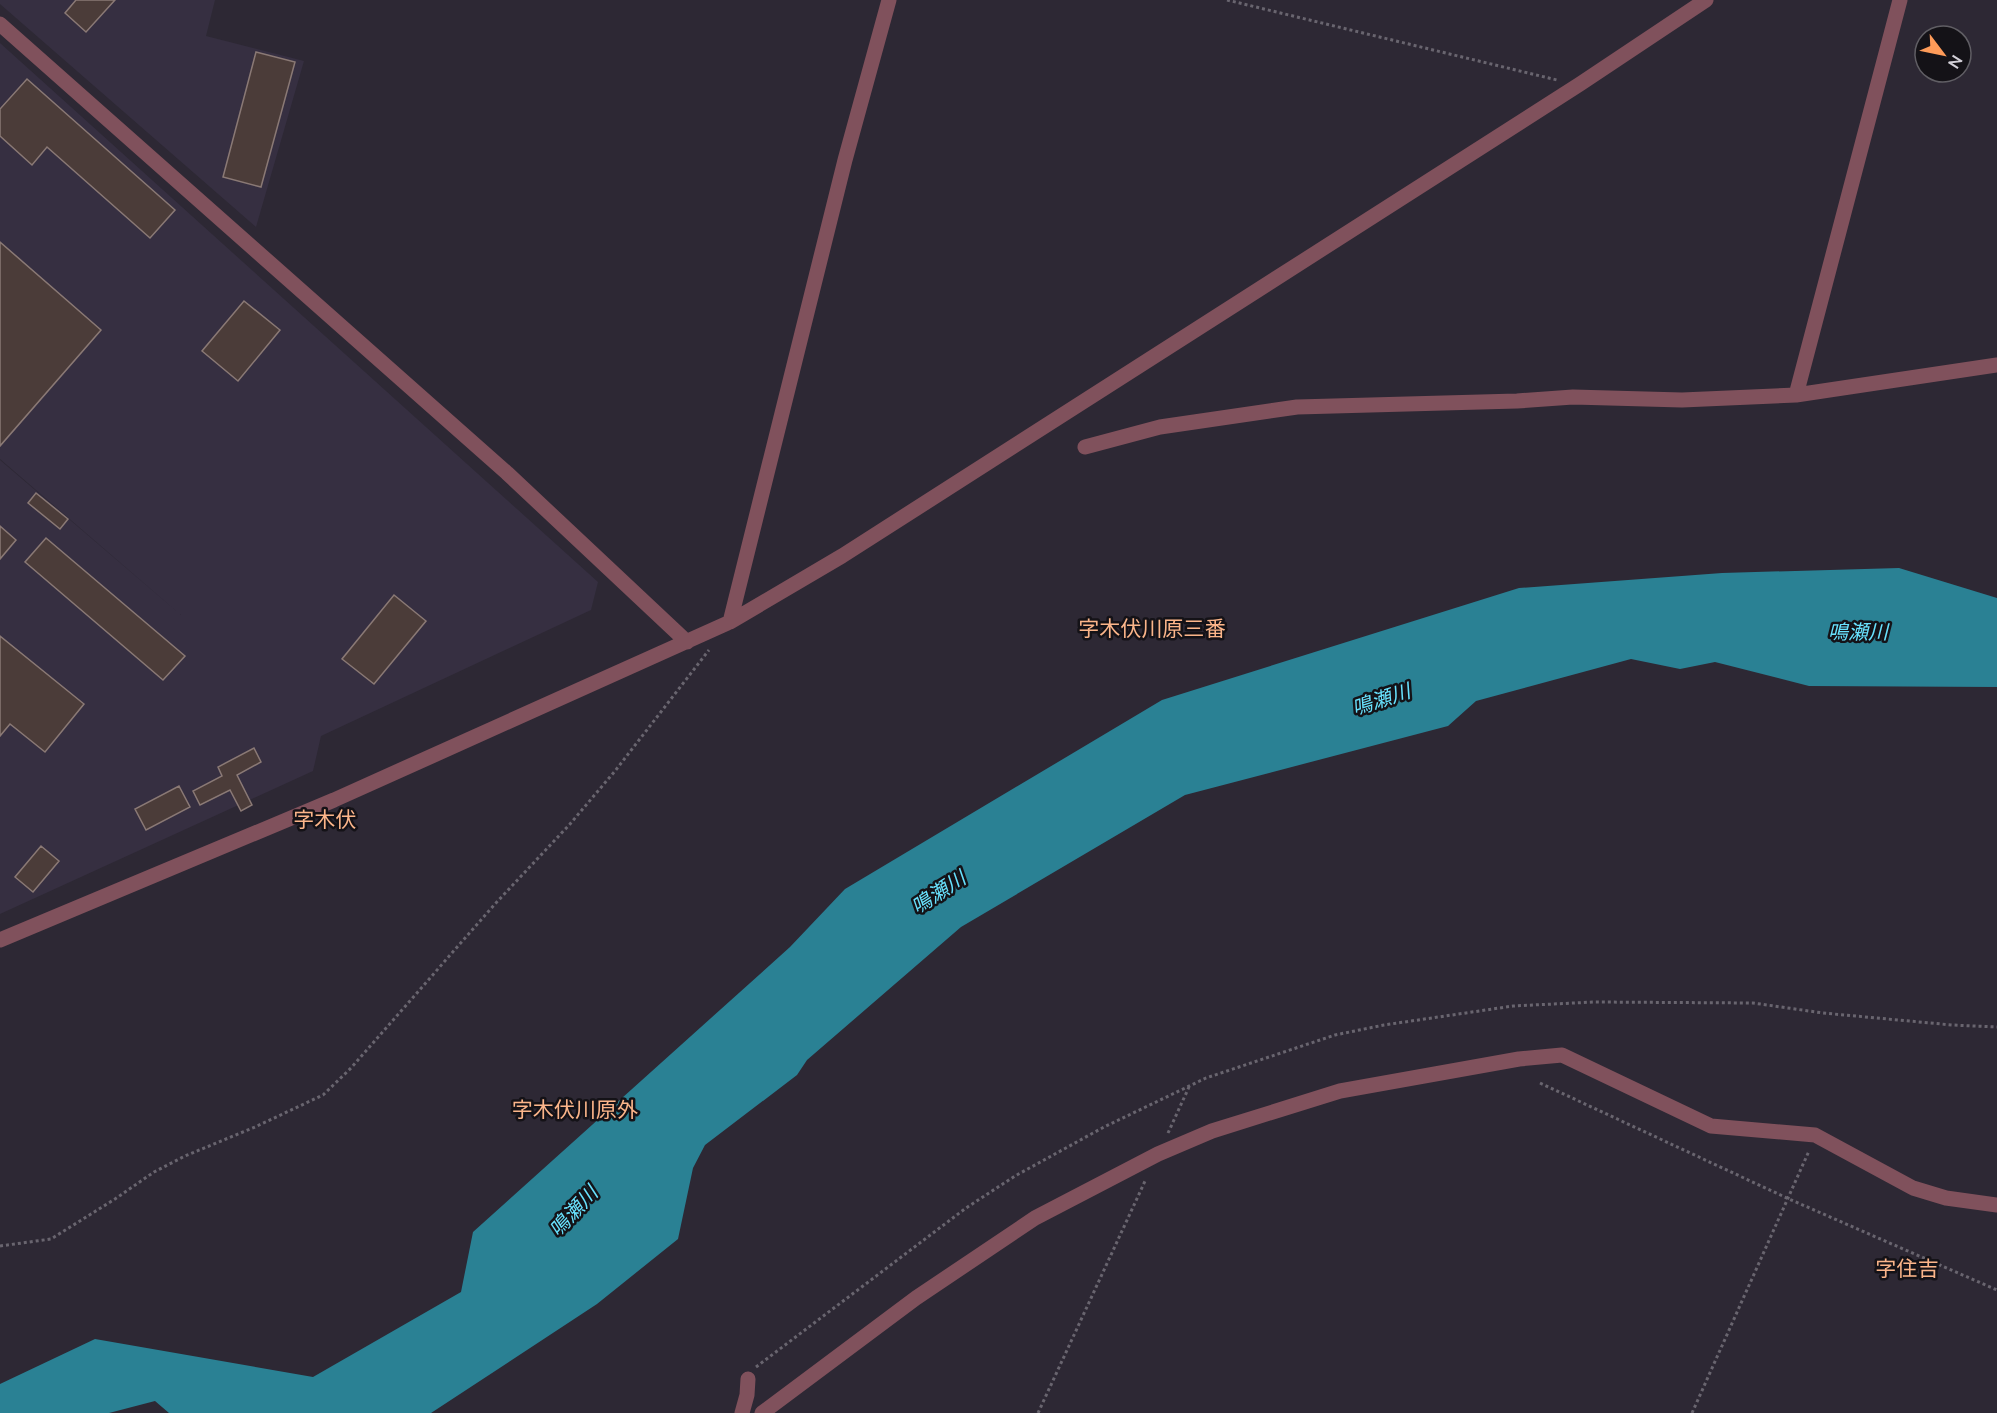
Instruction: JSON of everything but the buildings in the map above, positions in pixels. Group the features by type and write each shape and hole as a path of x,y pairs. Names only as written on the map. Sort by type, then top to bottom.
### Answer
{"street":[{"path":"730,622 845,160 889,0"},
{"path":"0,940 334,800 730,622 842,556 1580,84 1706,0"},
{"path":"1796,395 1900,0"},
{"path":"0,24 507,472 687,642"},
{"path":"1085,447 1160,427 1297,407 1517,401 1573,397 1682,400 1796,395 1997,365"},
{"path":"762,1413 916,1298 1035,1218 1158,1154 1212,1131 1340,1090 1519,1059 1562,1055 1711,1126 1815,1135 1913,1188 1946,1198 1997,1205"},
{"path":"742,1413 748,1379"}],"path":[{"path":"1227,0 1528,74 1580,84"},
{"path":"0,1246 51,1239 174,1161 323,1095 351,1068 495,904 570,824 615,771 710,649"},
{"path":"748,1379 760,1362 966,1208 1015,1176 1104,1127 1190,1085 1335,1035 1384,1025 1513,1006 1594,1002 1753,1003 1952,1025 1997,1027"},
{"path":"1540,1083 1789,1199 1997,1290"},
{"path":"1038,1413 1190,1085"},
{"path":"1692,1413 1789,1199 1815,1135"}],"shaded area":[{"path":"0,0 215,0 206,36 304,61 256,227 0,4"},
{"path":"0,43 598,582 591,610 321,736 313,771 0,914 0,460 181,615 0,459"}],"water":[{"name":"鳴瀬川","path":"1899,568 1997,598 1997,687 1809,686 1715,662 1680,669 1631,659 1476,701 1448,726 1185,795 961,927 807,1060 797,1075 705,1145 693,1168 678,1239 597,1304 431,1413 169,1413 155,1401 109,1413 0,1413 0,1384 95,1339 313,1377 461,1292 473,1232 790,947 845,889 1162,700 1519,588 1722,573"}],"district":[{"name":"字木伏川原三番","path":"1152,628"},
{"name":"字木伏","path":"325,819"},
{"name":"字木伏川原外","path":"575,1109"},
{"name":"字住吉","path":"1907,1268"}]}
